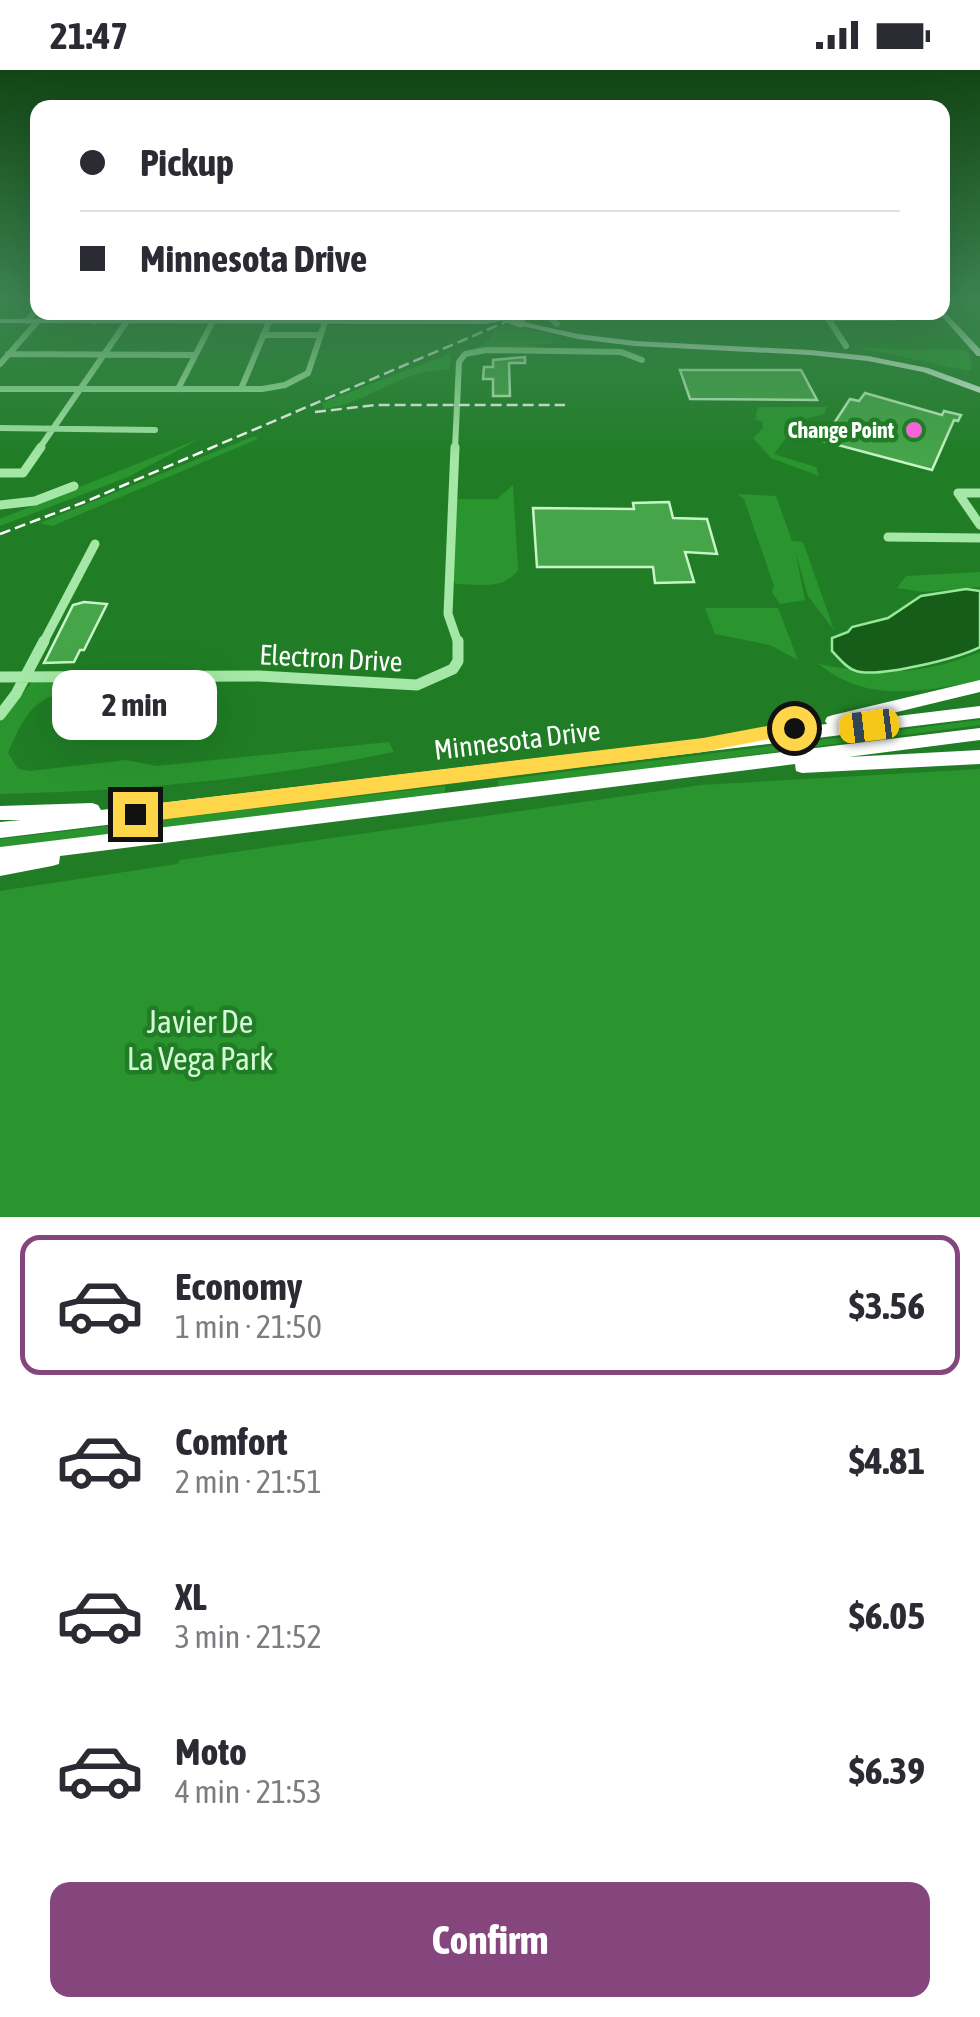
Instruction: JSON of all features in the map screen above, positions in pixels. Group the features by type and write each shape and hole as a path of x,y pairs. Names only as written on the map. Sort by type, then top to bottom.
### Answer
{"highway":[{"path":"703,745 852,718 980,686"},
{"name":"Minnesota Drive","path":"0,830 980,712"},
{"name":"Minnesota Drive","path":"0,855 980,734"},
{"path":"723,767 980,756"},
{"path":"0,814 240,803"},
{"path":"0,868 243,826"}],"main road":[{"path":"837,352 926,366 976,384"}],"street":[{"path":"0,364 10,352"},
{"path":"0,474 24,473 105,352"},
{"path":"178,389 197,352"},
{"path":"240,389 256,352"},
{"path":"0,389 240,389 284,384 308,373 315,352"},
{"path":"468,353 513,352"},
{"path":"606,352 642,360"},
{"name":"Electron Drive","path":"0,677 258,676 416,685 436,681 454,667 462,654 462,642 448,614 448,583 459,362 468,353"},
{"path":"8,354 195,355"},
{"path":"0,428 155,430"},
{"path":"0,505 35,501 74,486"},
{"path":"980,493 958,492 980,526"},
{"path":"888,536 980,538"},
{"path":"0,715 95,544"}],"green space":[{"path":"877,352 968,352 972,368 969,371"},
{"path":"451,353 449,370 417,374 324,409 322,403"},
{"path":"758,407 827,407 824,414 799,421 774,454 816,467 819,476 771,458 753,438 763,428 762,421 755,420"},
{"path":"254,436 258,439 52,526 40,523"},
{"path":"201,438 128,477 0,526 0,519"},
{"path":"513,485 518,570 498,583 456,584 450,578 455,499 497,499"},
{"path":"737,494 776,496 792,541 803,542 834,630 808,596 795,550 805,600 780,604 772,592 774,586 744,499"},
{"path":"980,572 980,587 924,592 897,588 906,576"},
{"path":"705,608 778,608 798,660 770,645 715,634"},
{"path":"980,652 980,681 917,691 876,690 856,685 819,664 900,671 939,665"},
{"path":"32,682 82,686 80,691 42,701 26,717 8,753 18,769 126,760 157,766 389,742 394,752 198,782 0,794 0,721"},
{"path":"980,720 980,725 499,788 498,780"},
{"name":"Javier De La Vega Park","path":"980,769 980,1217 0,1217 0,891 177,864 180,860 701,785"},
{"path":"445,786 445,793 0,847 0,839"}],"shaded area":[{"path":"966,589 980,591 980,647 919,666 882,672 856,671 832,651 832,638 852,627 888,618 921,596"}],"building":[{"path":"525,357 525,363 509,363 510,396 493,396 493,379 483,379 484,367 493,367 493,360"},
{"path":"680,370 801,370 817,400 690,399"},
{"name":"Change Point","path":"865,393 942,415 944,411 961,415 958,421 954,420 932,470 804,436 809,429 827,434 850,399 859,401"},
{"path":"669,502 673,518 707,519 717,554 685,552 694,582 655,583 653,567 537,567 533,508 634,509 633,503"},
{"path":"107,604 84,650 80,650 74,662 44,663 73,605"}],"railway":[{"path":"0,534 87,501 437,352"},
{"path":"315,412 375,405 565,405"}],"place":[{"name":"Change Point","path":"914,430"}],"route":[{"path":"135,814 703,745 794,728"}]}
